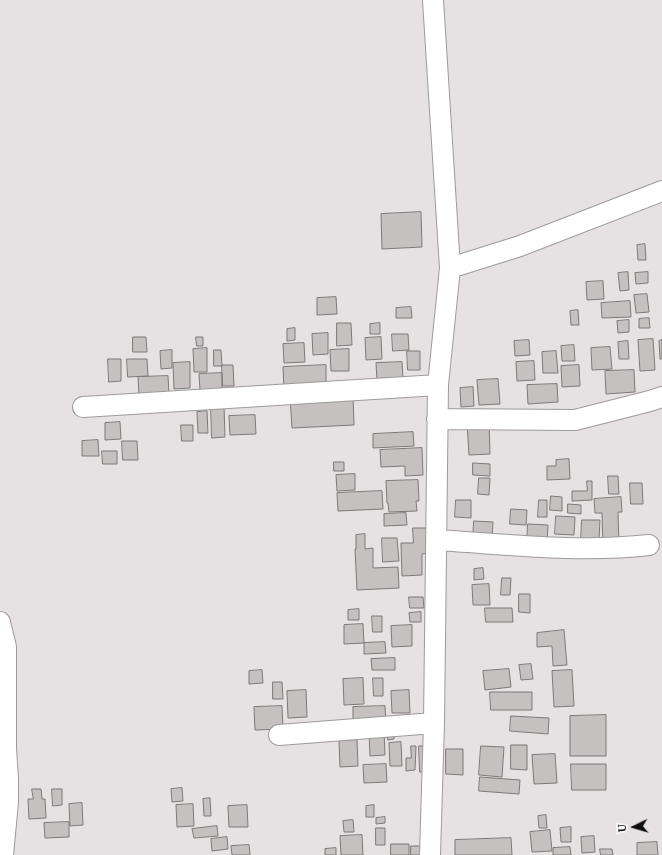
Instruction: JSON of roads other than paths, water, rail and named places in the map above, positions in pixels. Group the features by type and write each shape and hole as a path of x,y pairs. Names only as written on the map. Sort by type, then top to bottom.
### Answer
{"street":[{"path":"430,855 434,723 438,385 450,268 433,0"},
{"path":"450,268 520,246 662,191"},
{"path":"83,406 438,385"},
{"path":"437,418 576,420 650,402 662,397"},
{"path":"436,540 567,548 618,548 648,545"},
{"path":"0,622 6,647 6,750 8,779 8,802 3,855"},
{"path":"279,735 434,723"}]}
